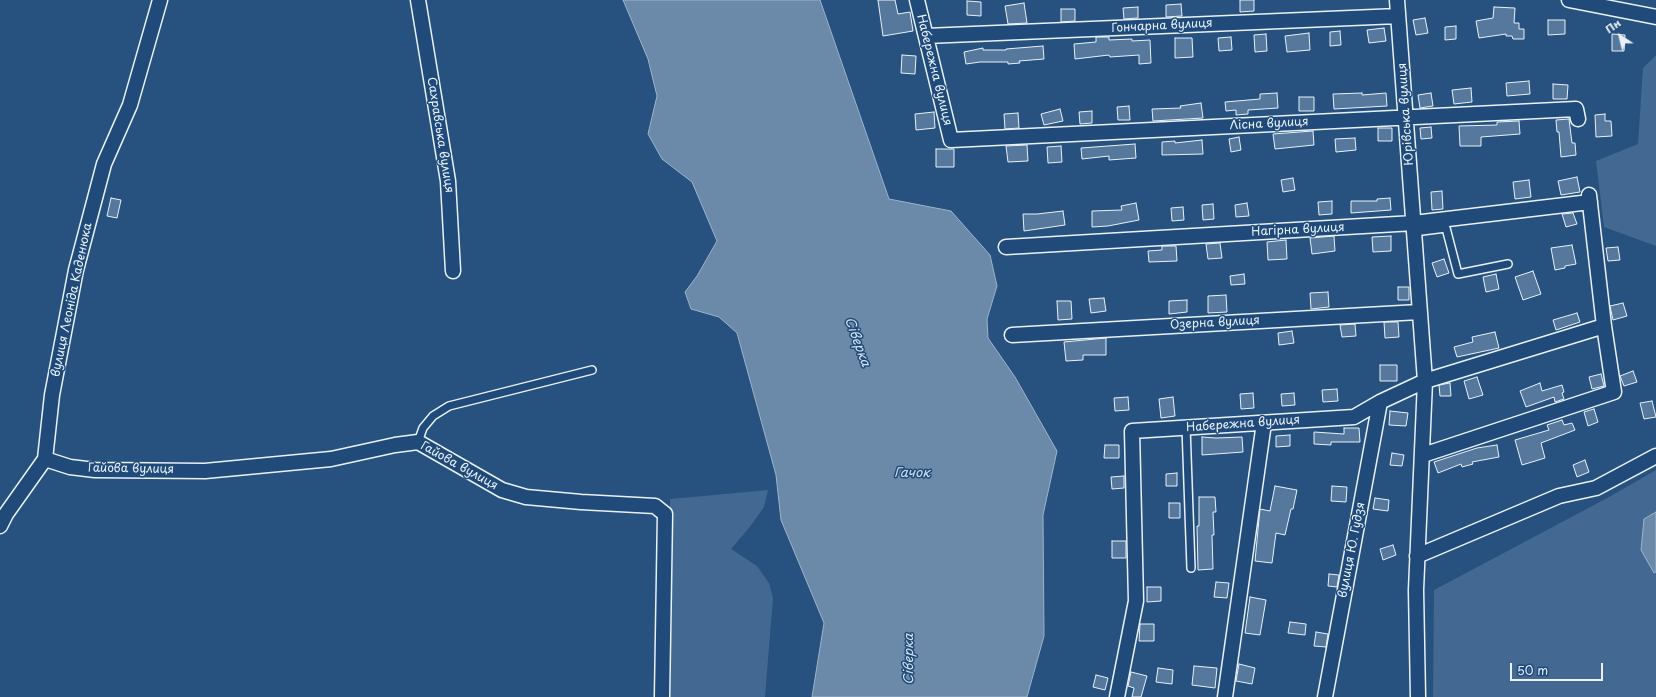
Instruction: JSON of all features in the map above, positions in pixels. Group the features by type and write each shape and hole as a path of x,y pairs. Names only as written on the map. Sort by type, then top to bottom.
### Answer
{"street":[{"name":"вулиця Леоніда Каденюка","path":"0,526 6,514 45,459 52,395 76,270 104,164 130,105 160,0"},
{"name":"Сахравська вулиця","path":"418,0 448,181 453,271"},
{"name":"Набережна вулиця","path":"917,0 951,140"},
{"name":"Юрівська вулиця","path":"1397,0 1419,312 1426,381 1417,556 1416,611 1418,697"},
{"path":"1569,0 1656,18"},
{"name":"Гончарна вулиця","path":"926,36 1398,16"},
{"name":"Лісна вулиця","path":"951,140 1406,116 1576,109 1578,119"},
{"name":"Нагірна вулиця","path":"1006,247 1414,227 1589,198 1604,326"},
{"name":"Озерна вулиця","path":"1012,335 1419,312"},
{"name":"Набережна вулиця","path":"1117,697 1136,601 1132,431 1354,417 1380,402 1426,381 1604,326"},
{"path":"1423,455 1614,392 1604,326"},
{"name":"вулиця Ю. Гудзя","path":"1324,697 1380,402"},
{"path":"1225,697 1264,422"},
{"name":"Гайова вулиця","path":"45,459 70,466 95,470 205,470 331,459 395,445 418,442 502,490 526,497 580,502 655,506 665,514 662,697"},
{"path":"1417,556 1559,496 1596,488 1656,456"}],"lane":[{"path":"1414,227 1446,228 1458,274 1508,264"},
{"path":"418,442 423,428 433,416 449,406 592,370"},
{"path":"1186,427 1191,568"}],"shaded area":[{"path":"1656,55 1656,246 1604,227 1596,161 1638,144 1643,68"},
{"path":"1656,470 1656,697 1433,697 1434,590 1609,497"},
{"path":"768,490 764,507 731,549 757,566 769,583 773,598 765,697 669,697 670,499"}],"water":[{"name":"Гачок","path":"623,0 820,0 889,199 951,211 990,255 997,286 987,319 988,338 1015,377 1057,451 1043,515 1044,636 1027,697 812,697 824,623 781,520 776,475 737,333 719,317 691,309 685,292 697,276 717,241 692,182 662,159 648,134 657,96 648,59"},
{"path":"1656,512 1656,572 1654,573 1641,550 1644,519"}],"building":[{"path":"878,0 895,0 898,14 910,12 913,31 883,36"},
{"path":"1240,0 1254,0 1254,11 1240,12"},
{"path":"967,1 981,2 981,16 967,15"},
{"path":"1024,3 1027,23 1008,24 1005,6"},
{"path":"1181,4 1182,16 1166,17 1166,5"},
{"path":"1138,7 1138,18 1124,19 1123,8"},
{"path":"1494,7 1515,8 1514,23 1519,23 1519,29 1524,29 1524,39 1513,39 1512,36 1506,36 1506,34 1479,38 1476,21 1493,18"},
{"path":"1061,9 1075,9 1075,21 1061,22"},
{"path":"1425,18 1428,33 1416,35 1413,20"},
{"path":"1548,20 1565,20 1565,34 1548,35"},
{"path":"1456,26 1456,39 1445,40 1445,27"},
{"path":"1384,28 1386,41 1369,43 1367,30"},
{"path":"1340,31 1341,45 1330,46 1330,32"},
{"path":"1309,33 1310,50 1287,52 1285,36"},
{"path":"1266,34 1267,51 1255,52 1254,35"},
{"path":"1612,34 1625,35 1624,51 1612,51"},
{"path":"1096,37 1109,37 1109,40 1150,40 1151,63 1139,64 1139,55 1110,57 1109,55 1075,59 1074,44 1096,42"},
{"path":"1231,37 1232,50 1219,51 1218,38"},
{"path":"1175,38 1192,38 1193,57 1175,58"},
{"path":"1043,46 1044,59 1019,61 1020,63 1008,64 1008,62 980,62 966,64 964,52 983,48 983,50 1006,50"},
{"path":"902,55 916,56 915,74 901,73"},
{"path":"1529,81 1530,94 1507,96 1506,83"},
{"path":"1553,84 1568,85 1567,99 1553,99"},
{"path":"1471,88 1472,102 1454,104 1452,90"},
{"path":"1277,93 1278,108 1248,110 1248,114 1236,115 1236,110 1226,111 1225,102 1260,99 1260,94"},
{"path":"1362,93 1362,95 1386,93 1387,106 1334,109 1333,94"},
{"path":"1431,93 1433,106 1420,108 1418,95"},
{"path":"1299,97 1314,97 1314,111 1299,111"},
{"path":"1201,103 1203,118 1153,121 1152,109 1181,108 1180,106"},
{"path":"1129,106 1130,120 1118,120 1117,107"},
{"path":"1060,109 1063,121 1044,125 1041,114"},
{"path":"1092,111 1092,123 1080,124 1079,112"},
{"path":"934,112 935,128 916,130 915,114"},
{"path":"1018,113 1019,128 1005,129 1004,114"},
{"path":"1605,114 1605,121 1611,121 1612,136 1596,137 1595,115"},
{"path":"1569,119 1572,143 1575,143 1576,155 1561,157 1559,132 1557,132 1556,120"},
{"path":"1519,121 1520,134 1481,137 1481,146 1460,146 1459,126 1497,125 1497,122"},
{"path":"1431,127 1432,138 1421,139 1420,128"},
{"path":"1378,128 1392,128 1392,141 1378,141"},
{"path":"1313,131 1314,145 1275,149 1273,134"},
{"path":"1239,137 1241,150 1231,152 1229,139"},
{"path":"1355,138 1356,150 1336,152 1335,139"},
{"path":"1202,140 1203,154 1162,155 1162,142 1175,141 1175,143"},
{"path":"1135,144 1136,158 1109,160 1109,156 1082,159 1081,148"},
{"path":"1027,145 1028,161 1008,162 1006,146"},
{"path":"1061,146 1062,162 1048,163 1047,147"},
{"path":"936,149 954,149 954,167 936,167"},
{"path":"1577,177 1580,192 1561,195 1558,181"},
{"path":"1293,178 1295,190 1283,192 1281,180"},
{"path":"1529,180 1531,197 1515,199 1513,182"},
{"path":"1442,191 1443,209 1432,210 1431,192"},
{"path":"111,198 121,200 117,218 107,216"},
{"path":"1390,198 1391,210 1351,213 1351,201 1377,201 1377,199"},
{"path":"1332,201 1332,214 1319,215 1318,202"},
{"path":"1136,203 1139,220 1108,226 1092,227 1092,211 1122,210 1121,206"},
{"path":"1247,203 1249,216 1236,217 1235,205"},
{"path":"1213,204 1214,219 1203,220 1202,205"},
{"path":"1183,207 1184,220 1172,221 1171,208"},
{"path":"1063,211 1065,225 1024,231 1023,214"},
{"path":"1573,213 1577,224 1566,227 1562,214"},
{"path":"1334,236 1335,251 1312,254 1310,238"},
{"path":"1391,236 1391,251 1373,252 1372,237"},
{"path":"1286,240 1287,259 1268,260 1267,242"},
{"path":"1220,243 1222,258 1208,259 1206,244"},
{"path":"1572,245 1576,264 1555,270 1551,248"},
{"path":"1162,246 1176,246 1177,261 1149,262 1148,251 1162,250"},
{"path":"1618,247 1620,260 1608,261 1606,248"},
{"path":"1444,259 1449,273 1437,277 1432,263"},
{"path":"1533,271 1541,294 1523,300 1515,277"},
{"path":"1244,274 1245,284 1231,285 1230,276"},
{"path":"1496,274 1499,289 1486,292 1483,277"},
{"path":"1398,287 1409,287 1409,300 1398,300"},
{"path":"1328,292 1329,307 1311,309 1310,293"},
{"path":"1226,295 1227,312 1208,313 1208,296"},
{"path":"1104,298 1106,311 1091,313 1089,299"},
{"path":"1187,300 1187,312 1169,314 1169,301"},
{"path":"1057,301 1071,301 1072,319 1058,320"},
{"path":"1623,303 1627,316 1613,320 1610,306"},
{"path":"1577,313 1580,322 1556,330 1553,320"},
{"path":"1384,322 1398,322 1399,337 1385,338"},
{"path":"1355,324 1356,336 1342,337 1340,325"},
{"path":"1292,331 1294,343 1279,345 1278,333"},
{"path":"1495,332 1499,348 1457,357 1454,347 1473,342 1472,337"},
{"path":"1106,338 1106,355 1083,355 1083,360 1066,361 1064,342"},
{"path":"1380,365 1397,365 1397,381 1380,381"},
{"path":"1633,371 1637,382 1624,386 1620,376"},
{"path":"1601,374 1604,386 1592,389 1589,377"},
{"path":"1477,377 1483,395 1469,399 1464,381"},
{"path":"1450,383 1451,396 1440,396 1439,385"},
{"path":"1540,383 1542,391 1562,385 1564,399 1555,402 1554,397 1526,407 1520,391"},
{"path":"1337,389 1338,401 1323,402 1322,390"},
{"path":"1253,393 1254,408 1241,409 1240,394"},
{"path":"1294,393 1295,405 1282,406 1281,394"},
{"path":"1128,397 1129,410 1115,411 1114,398"},
{"path":"1173,397 1175,416 1161,418 1159,399"},
{"path":"1652,401 1656,417 1644,419 1640,403"},
{"path":"1594,409 1598,422 1588,426 1584,412"},
{"path":"1390,411 1408,413 1406,426 1389,425"},
{"path":"1562,420 1564,425 1572,423 1575,430 1541,443 1545,458 1522,465 1515,440 1549,430 1547,425"},
{"path":"1344,428 1359,428 1360,442 1331,442 1331,445 1314,444 1314,432 1344,434"},
{"path":"1290,435 1290,446 1276,447 1276,436"},
{"path":"1202,437 1242,437 1243,452 1202,455"},
{"path":"1105,445 1119,445 1119,458 1104,458"},
{"path":"1497,445 1499,457 1472,462 1473,464 1462,467 1461,464 1438,473 1434,462 1477,448"},
{"path":"1392,453 1404,455 1402,466 1390,465"},
{"path":"1585,460 1589,472 1577,477 1573,465"},
{"path":"1177,473 1177,486 1166,486 1166,474"},
{"path":"1124,476 1124,488 1112,489 1111,477"},
{"path":"1275,486 1297,490 1293,509 1291,509 1285,535 1276,533 1272,563 1255,561 1260,509 1270,511"},
{"path":"1332,486 1347,487 1346,502 1331,501"},
{"path":"1199,497 1215,497 1216,512 1213,512 1214,535 1212,535 1213,569 1198,570 1197,526 1199,526"},
{"path":"1375,498 1389,500 1388,511 1373,509"},
{"path":"1169,503 1180,503 1180,518 1169,518"},
{"path":"1112,541 1126,541 1126,558 1112,558"},
{"path":"1393,545 1396,555 1383,560 1380,549"},
{"path":"1329,574 1339,575 1337,587 1328,586"},
{"path":"1216,582 1229,583 1227,598 1214,597"},
{"path":"1147,587 1161,587 1161,601 1147,602"},
{"path":"1250,597 1266,600 1260,635 1245,633"},
{"path":"1290,622 1306,624 1305,635 1288,633"},
{"path":"1140,624 1154,624 1154,641 1139,641"},
{"path":"1316,632 1328,634 1326,647 1314,646"},
{"path":"1239,664 1255,668 1252,684 1236,681"},
{"path":"1194,666 1217,668 1215,688 1192,685"},
{"path":"1158,668 1173,670 1172,684 1156,682"},
{"path":"1131,672 1147,676 1141,697 1132,697 1134,688 1128,686"},
{"path":"1096,675 1108,678 1105,690 1093,687"}],"water label":[{"name":"Сіверка","path":"857,342"},
{"name":"Сіверка","path":"909,659"}]}
